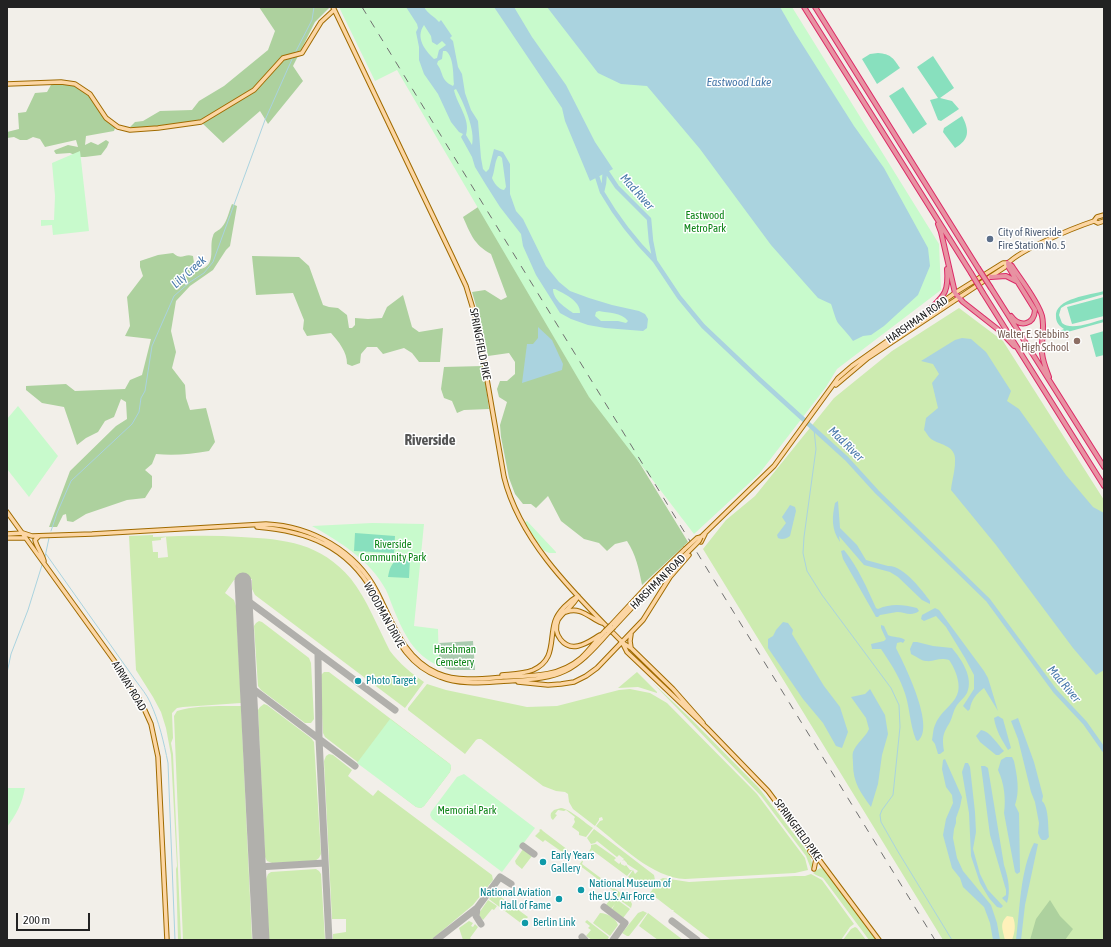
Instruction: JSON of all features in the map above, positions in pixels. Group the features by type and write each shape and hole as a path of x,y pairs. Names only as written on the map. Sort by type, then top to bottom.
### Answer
{"highway":[{"path":"804,7 1104,486"},
{"path":"815,7 1104,467"},
{"path":"932,210 941,232 955,293 959,298 1000,331 1027,362"},
{"path":"927,312 940,301 946,291 948,276 945,252"},
{"path":"999,301 1018,323 1023,324 1031,321 1033,318 1035,310 1009,268 1008,263"},
{"path":"1008,263 1016,272 1042,316 1042,352 1044,364 1054,388"},
{"path":"991,277 1006,276 1015,280 1021,286"}],"main road":[{"path":"7,84 61,82 75,84 90,94 106,118 118,127 130,130 201,122 254,90 284,58 299,54 304,50 320,22 334,9"},
{"name":"SPRINGFIELD PIKE","path":"334,9 470,297 480,333 504,477 513,506 529,535 578,596 622,642 632,648 672,688 707,728"},
{"name":"HARSHMAN ROAD","path":"834,386 868,358 991,277 1008,263 1049,239 1094,221 1097,217 1104,216"},
{"name":"HARSHMAN ROAD","path":"1094,221 1098,223 1104,221"},
{"name":"HARSHMAN ROAD","path":"605,632 650,583 687,552 697,538 701,537 770,471 796,438 834,386 838,378 852,366 955,293 1002,263 1008,263"},
{"name":"AIRWAY ROAD","path":"7,512 126,677 142,704 150,724 158,756 166,940"},
{"path":"8,535 15,529 12,519"},
{"name":"WOODMAN DRIVE","path":"24,535 32,536 268,524 292,527 312,534 337,548 355,563 370,582 400,640 411,655 420,663 438,673 452,677 473,679 537,676 559,671 581,658 605,632"},
{"name":"WOODMAN DRIVE","path":"246,526 282,529 303,534 326,544 339,553 366,580 396,639 405,653 425,670 453,681 478,683 542,678 564,672 580,662 605,632"},
{"path":"499,681 548,685 574,682 586,676 632,632 647,614 687,552 701,542 707,531"},
{"path":"8,535 24,535"},
{"path":"8,535 24,535"},
{"path":"40,535 35,540 43,555 44,562"},
{"path":"578,596 576,601 562,615 556,625 560,640 567,645 583,645 605,632"},
{"path":"473,679 528,671 542,664 550,651 556,618 569,603 578,596"},
{"path":"562,615 570,611 577,610 603,623"},
{"path":"632,632 630,640 632,648"},
{"name":"SPRINGFIELD PIKE","path":"622,642 627,652 707,728 768,790 879,940"},
{"path":"809,846 810,851 816,861 814,869"}],"green space":[{"path":"259,7 330,7 315,22 293,66 303,81 268,124 260,111 223,143 201,122 151,129 130,127 135,122 143,121 160,111 192,110 199,101 224,86 268,50 275,31"},
{"name":"Eastwood MetroPark","path":"339,7 792,7 939,244 941,290 837,369 826,387 759,474 694,534 589,397 397,70 375,81"},
{"path":"870,54 886,54 891,57 900,68 877,84 862,59"},
{"path":"933,56 954,88 940,98 952,101 959,109 941,121 938,120 930,100 938,98 917,67"},
{"path":"70,83 87,91 101,111 116,125 114,131 86,136 85,145 91,142 98,145 106,140 109,142 101,155 79,157 70,153 56,154 54,151 68,145 78,147 76,140 45,147 40,139 33,137 27,140 20,140 14,137 7,138 7,132 19,129 18,113 26,112 35,93 47,92 51,85"},
{"path":"903,87 927,124 913,134 889,96"},
{"path":"962,116 965,121 967,135 963,142 955,148 943,132 944,128"},
{"path":"80,151 89,231 53,235 52,225 41,226 41,220 54,220 55,196 52,163"},
{"path":"232,204 237,206 230,246 213,270 190,286 176,301 171,331 176,352 172,368 185,385 186,398 190,410 206,408 215,442 209,451 169,455 156,454 152,464 145,470 152,476 152,487 145,498 127,500 86,514 73,522 67,521 66,514 63,515 57,527 49,527 70,471 116,426 127,419 126,402 121,399 114,417 105,421 98,432 86,438 77,445 64,407 42,403 26,390 26,386 66,384 75,391 125,389 130,380 142,375 151,339 125,336 130,326 127,297 143,276 140,261 158,255 173,253 181,257 187,255 193,256 195,270 207,266 210,262 214,234 224,225"},
{"path":"481,205 688,542 642,585 637,562 627,541 615,544 607,551 599,543 584,539 561,521 548,496 536,508 531,504 523,504 515,494 509,478 501,437 500,425 507,402 499,397 497,389 500,381 507,381 515,374 515,362 509,353 488,356 481,323 472,292 485,290 501,300 507,297 491,254 480,247 470,233 463,217"},
{"path":"252,256 299,257 309,266 323,305 338,308 347,315 349,328 352,328 355,325 355,318 382,318 387,307 403,295 412,327 419,332 443,328 440,362 419,362 412,353 404,348 383,354 377,347 367,347 361,354 360,363 352,366 347,364 344,351 331,333 307,336 303,329 304,320 293,293 256,295"},
{"path":"1104,291 1104,294 1066,305 1061,308 1059,315 1062,323 1071,326 1082,325 1104,319 1104,322 1060,334 1060,331 1064,329 1058,324 1056,317 1057,311 1061,305 1074,298"},
{"path":"1104,297 1104,316 1072,324 1067,307"},
{"path":"959,308 1003,341 1104,500 1104,940 943,940 703,549 726,520 755,496 834,398 892,351"},
{"path":"1104,331 1104,355 1096,357 1090,335"},
{"path":"483,366 489,409 464,410 457,413 452,401 444,398 441,389 444,367"},
{"path":"18,406 58,456 29,497 7,469 7,419"},
{"path":"527,521 556,553 549,553 543,550 526,525 525,522"},
{"name":"Riverside Community Park","path":"372,523 424,524 414,626 438,629 439,666 423,656 411,643 402,627 386,590 372,570 344,545 312,526"},
{"path":"355,533 395,536 394,553 354,551"},
{"path":"129,536 230,536 273,539 301,545 315,550 339,567 351,579 367,605 390,651 406,668 424,682 405,708 255,595 252,589 252,579 234,580 225,593 234,600 236,606 241,703 183,707 177,708 172,713 173,738 171,743 173,754 181,940 178,940 177,866 171,755 166,728 161,712 136,670","holes":["166,537 168,557 158,558 158,552 153,552 152,541 161,540 161,538"]},
{"path":"401,558 410,559 409,578 388,577 392,565 395,561"},
{"path":"259,621 309,658 311,663 314,719 311,723 305,723 261,690 258,686 254,626"},
{"name":"Harshman Cemetery","path":"473,641 475,670 451,670 439,666 439,643"},
{"path":"324,672 329,672 450,764 450,772 424,806 421,808 416,807 325,737 323,733 320,676"},
{"path":"637,672 657,693 638,687 618,688"},
{"path":"652,682 759,788 810,855 813,867 811,869 806,856 761,796"},
{"path":"427,684 446,690 527,707 557,706 619,690 630,689 650,693 667,703 757,794 805,858 808,870 795,873 685,879 661,873 649,867 626,851 596,826 603,820 602,817 599,818 595,826 573,809 569,802 568,794 565,792 556,791 543,786 481,739 476,740 465,754 408,710"},
{"path":"264,704 311,738 314,742 321,854 315,861 272,863 267,861 265,857 258,710"},
{"path":"209,706 241,706 252,940 183,940 174,716 177,711 192,708"},
{"name":"Memorial Park","path":"390,719 451,765 450,772 421,808 416,807 357,763"},
{"path":"329,754 333,755 352,770 348,776 373,796 378,790 492,875 493,880 473,905 431,940 333,940 333,934 346,932 346,919 332,919 324,761 326,756"},
{"name":"Memorial Park","path":"464,774 535,828 502,872 432,819 430,815 457,777"},
{"path":"7,788 25,788 18,809 7,827"},
{"path":"561,808 565,809 573,813 593,828 586,837 579,835 579,832 572,827 575,822 575,817 566,810 558,810 555,814 557,815 553,820 552,819 551,813 554,810"},
{"path":"541,829 568,850 565,854 545,840 543,842 535,836"},
{"path":"594,829 654,875 655,880 650,887 643,888 628,877 633,870 635,874 638,871 627,864 624,860 622,861 624,859 619,855 617,857 597,841 591,844 587,838"},
{"path":"596,844 616,858 614,860 619,864 621,862 621,864 626,865 630,870 632,870 627,876 592,850 589,854 588,853 591,845"},
{"path":"523,849 532,856 522,869 516,864 515,861"},
{"path":"582,861 582,864 630,900 632,904 631,908 613,895 615,892 579,865"},
{"path":"820,868 824,869 876,940 869,940 823,878 813,873"},
{"path":"316,869 321,874 325,940 269,940 266,879 268,874 271,872"},
{"path":"811,874 822,880 854,924 850,927 841,940 711,940 650,893 659,880 663,878 689,882 805,876"},
{"path":"494,892 528,917 522,924 489,899"},
{"path":"612,896 630,909 623,918 612,909 615,904 611,909 606,905"},
{"path":"488,900 497,906 494,910 492,909 483,920 479,913"},
{"path":"1050,900 1060,916 1073,929 1065,940 1030,940 1036,919"},
{"path":"643,911 647,913 629,936 622,933 638,913"},
{"path":"600,913 611,916 617,922 618,925 610,936 593,923"},
{"path":"648,913 683,940 658,940 639,926"},
{"path":"587,920 609,937 607,940 592,940 586,936 591,930 588,928 590,926 585,922"},
{"path":"469,921 473,923 471,926 473,927 475,924 478,927 470,938 472,940 463,940 459,928"},
{"path":"855,927 866,940 843,940 851,929"}],"sand":[{"path":"1007,916 1013,917 1015,923 1012,940 1005,940 1002,924"}],"water":[{"path":"406,7 424,7 439,22 441,20 452,36 450,38 453,41 458,67 462,74 465,93 471,110 478,121 483,169 486,172 489,169 494,149 503,152 510,164 510,194 516,211 523,219 546,266 559,282 570,291 645,314 648,319 647,328 643,331 588,325 560,313 536,275 523,246 521,234 500,207 475,167 472,157 461,137 463,134 459,132 451,122 438,94 424,74 419,60 419,47 416,32 418,28","holes":["424,25 431,36 432,42 437,45 442,41 446,45 439,50 437,58 434,59 422,44 420,35","443,51 446,51 449,54 453,66 453,86 444,79 437,64 438,61 442,59","456,89 471,124 473,139 472,145 466,135 467,123 454,90","498,156 500,156 502,158 506,187 504,190 496,186 492,178","553,289 575,301 580,309 580,313 573,313 555,297","599,311 618,314 628,321 626,323 618,321 601,321 595,316 596,312"]},
{"path":"494,7 514,7 532,37 566,85 595,142 613,169 590,181 565,121 562,108"},
{"name":"Eastwood Lake","path":"547,7 780,7 854,126 884,168 928,248 930,266 918,295 884,326 871,335 863,336 853,341 838,323 831,304 818,298 771,245 700,149 647,86 621,84 598,73"},
{"path":"538,327 552,340 563,364 562,370 522,383 527,344 533,344 538,338"},
{"path":"962,338 971,339 986,352 1011,391 1007,401 1019,409 1066,475 1093,507 1104,513 1104,670 1096,675 1073,648 996,545 951,490 955,456 950,448 930,438 924,430 926,418 938,408 932,383 939,374 933,364 921,361 955,340"},
{"path":"838,501 840,528 857,545 866,560 894,567 906,574 930,601 930,604 922,600 898,577 890,572 864,565 839,536 840,542 835,532 833,523 835,503"},
{"path":"790,505 795,507 796,511 790,536 780,539 777,535 786,523 782,517"},
{"path":"844,550 866,585 876,608 878,609 893,605 902,605 917,608 919,611 913,614 897,612 876,617 843,559 841,551"},
{"path":"935,608 939,610 984,671 988,678 998,711 984,688 975,697 968,711 963,706 974,689 974,675 946,627 936,616 924,621 921,619 922,615"},
{"path":"783,622 788,623 793,630 792,634 824,686 840,707 848,732 842,748 836,746 823,723 803,699 768,648 768,639 773,636"},
{"path":"881,625 884,626 888,635 905,640 903,643 897,643 896,648 917,695 921,710 923,734 918,741 916,740 914,734 907,700 899,678 881,649 872,649 871,644 884,641 886,639"},
{"path":"913,642 952,648 963,663 968,675 969,687 967,693 957,705 946,729 943,742 944,751 940,754 938,754 932,740 934,728 937,721 957,695 959,686 957,677 949,660 942,659 924,661 911,654 910,649"},
{"path":"870,689 885,715 888,734 882,755 878,784 871,807 856,782 853,771 853,752 869,729 866,718 851,697 865,694"},
{"path":"998,716 1003,719 1011,748 1008,750 996,727 994,718"},
{"path":"1018,718 1034,762 1043,796 1042,801 1047,812 1049,837 1046,840 1042,840 1038,833 1039,823 1035,802 1031,792 1018,739 1011,721"},
{"path":"981,730 988,733 1004,751 999,755 996,755 980,742 976,736"},
{"path":"1006,757 1012,757 1014,761 1018,783 1015,805 1019,813 1020,872 1017,874 1015,872 1004,813 1005,796 1003,785 998,770 1001,760"},
{"path":"945,759 962,797 956,818 953,838 957,858 963,871 991,905 997,923 1000,940 993,940 990,923 984,907 963,887 960,878 952,868 943,835 946,819 953,803 952,795 946,787 942,769 943,760"},
{"path":"965,763 968,763 970,767 975,812 976,832 973,849 980,874 988,890 1003,906 1001,908 997,907 989,898 980,883 971,856 969,813 962,772"},
{"path":"981,766 988,768 1004,865 1007,874 1009,893 1007,903 1002,898 1006,895 1006,890 990,835"},
{"path":"1034,843 1038,844 1025,905 1021,940 1016,940 1023,878 1029,854"}],"waterway":[{"name":"Lily Creek","path":"295,53 312,20 314,7"},
{"name":"Lily Creek","path":"51,531 71,481 132,424 139,412 141,398 145,391 152,346 174,296 190,282 204,273 213,262 265,120 293,57"},
{"name":"Mad River","path":"605,169 617,187 649,219 655,261 679,297 703,326 847,459 877,492 988,600 1055,691 1085,723 1104,750"},
{"path":"605,169 602,192 626,228 655,261"},
{"name":"Mad River","path":"596,173 602,192"},
{"path":"814,429 816,449 803,553 807,571 822,595 891,688 899,705 900,727 893,795 882,810 880,815 881,822 952,940"},
{"name":"Lily Creek","path":"45,557 49,538"},
{"path":"46,554 146,694 156,717 168,763 175,940"},
{"name":"Lily Creek","path":"7,673 11,654 28,610 42,565"}],"taxiway":[{"path":"244,598 395,710"},
{"path":"318,653 319,739 329,940"},
{"path":"249,686 355,766"},
{"path":"523,846 534,854"},
{"path":"258,867 325,863"},
{"path":"481,924 476,916 477,908 500,877 511,884"},
{"path":"604,907 625,923 613,940"},
{"path":"436,940 477,908"},
{"path":"672,921 697,940"},
{"path":"582,937 585,940"}],"runway":[{"path":"243,581 261,940"}],"railway":[{"path":"362,7 935,940"}],"place":[{"name":"City of Riverside Fire Station No. 5","path":"990,239"},
{"name":"Walter E. Stebbins High School","path":"1077,341"},
{"name":"Photo Target","path":"358,681"},
{"name":"Early Years Gallery","path":"543,862"},
{"name":"National Museum of the U.S. Air Force","path":"581,890"},
{"name":"National Aviation Hall of Fame","path":"559,899"},
{"name":"Berlin Link","path":"525,923"}],"district":[{"name":"Riverside","path":"430,440"}]}
